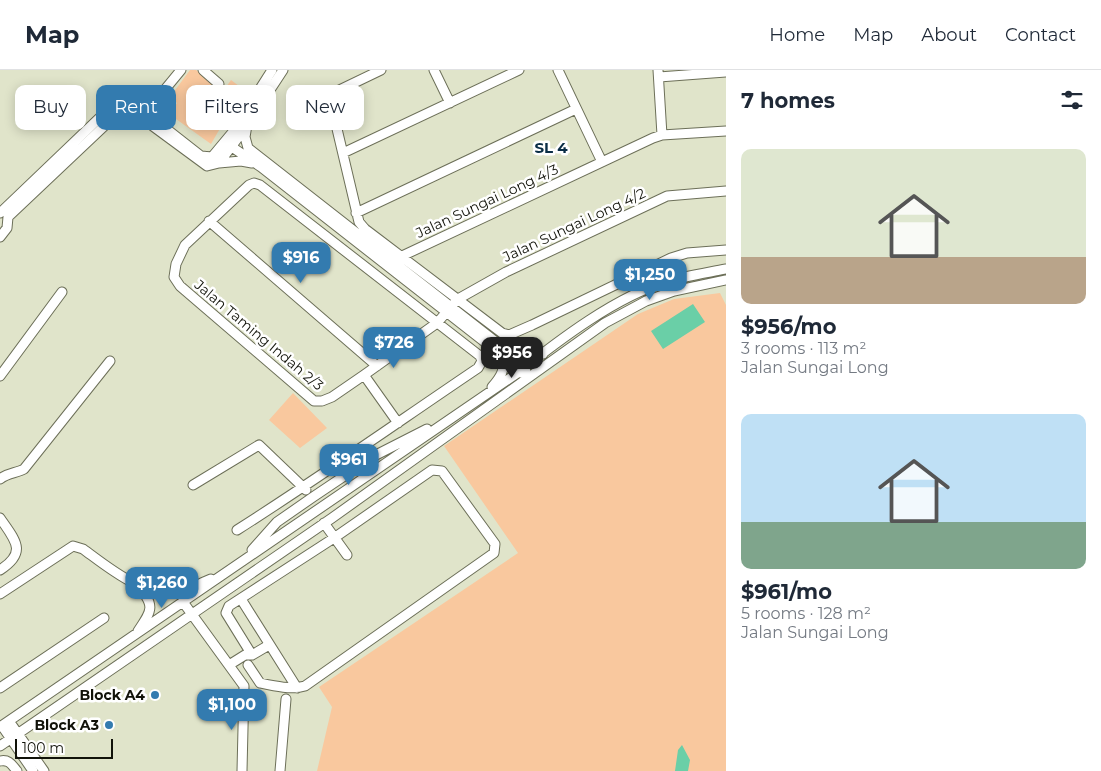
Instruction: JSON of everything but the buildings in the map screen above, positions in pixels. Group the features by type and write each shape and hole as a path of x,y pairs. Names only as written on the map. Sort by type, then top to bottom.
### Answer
{"street":[{"path":"169,85 182,70"},
{"path":"203,70 219,84"},
{"path":"219,163 272,70"},
{"path":"273,85 283,70"},
{"path":"380,70 329,95 359,222 365,229 502,333 509,335 532,326 671,258 687,253 726,250"},
{"path":"434,70 450,103"},
{"path":"343,153 519,70"},
{"path":"558,70 602,162"},
{"path":"662,135 658,74 726,72"},
{"path":"0,213 114,104 122,101 136,105 205,157 212,157 242,130"},
{"path":"356,213 576,109"},
{"path":"2,232 8,225 8,217 117,114 126,112 134,114 207,166 246,161 262,167"},
{"path":"246,130 245,137 248,148"},
{"name":"Jalan Sungai Long 4/3","path":"402,256 653,138 662,135 726,131"},
{"path":"231,141 248,148 526,372"},
{"path":"231,141 262,167 449,309"},
{"path":"237,530 304,487 478,368 482,361 480,356 260,185 254,183 248,185 209,221 377,366"},
{"name":"Jalan Sungai Long 4/2","path":"322,402 364,375 437,323 458,299 506,272 667,196 726,191"},
{"name":"Jalan Taming Indah 2/3","path":"209,221 184,245 176,264 174,278 180,286 314,401 322,402"},
{"path":"0,746 332,518 519,385 526,372 544,354 598,315 627,298 664,282 726,269"},
{"path":"44,771 4,725 483,396 605,323 646,301 674,291 726,280"},
{"path":"0,376 62,292"},
{"path":"571,345 574,332"},
{"path":"558,343 571,345"},
{"path":"503,352 528,356 544,354"},
{"path":"483,396 503,372 503,352"},
{"path":"1,475 18,473 24,469 110,360"},
{"path":"364,375 398,423"},
{"path":"242,560 277,522 313,496 374,456 456,415"},
{"path":"193,485 259,445 313,496"},
{"path":"248,665 260,683 297,688 305,686 494,553 495,544 442,471 432,470 338,535 229,606 226,613 252,655"},
{"path":"0,518 17,542 17,553 12,563 0,570"},
{"path":"332,518 347,555"},
{"path":"324,523 338,535"},
{"path":"0,594 73,546 83,549 136,584 164,593 180,592 221,576"},
{"path":"134,635 150,613 150,605 146,596 136,584"},
{"path":"241,599 297,688"},
{"path":"183,602 244,686 242,771"},
{"path":"0,688 104,618"},
{"path":"232,669 245,655 252,655 269,645"},
{"path":"248,665 252,655"},
{"path":"232,669 248,665"},
{"path":"280,771 286,699"},
{"path":"14,737 33,771"},
{"path":"0,761 5,760 14,767"}],"shaded area":[{"path":"190,70 196,70 217,85 186,85 186,126 176,119 176,89"},
{"path":"231,80 238,85 228,85"},
{"path":"191,130 219,130 211,144"},
{"path":"720,293 726,305 726,771 317,771 332,707 319,687 518,553 444,446 638,314 674,299"},
{"path":"693,304 705,322 663,349 651,331"},
{"path":"293,393 327,428 300,448 269,420"},
{"path":"682,745 690,760 688,771 675,771 678,750"}],"place":[{"name":"Block A4","path":"155,695"},
{"name":"Block A3","path":"109,725"}],"district":[{"name":"SL 4","path":"551,148"}]}
